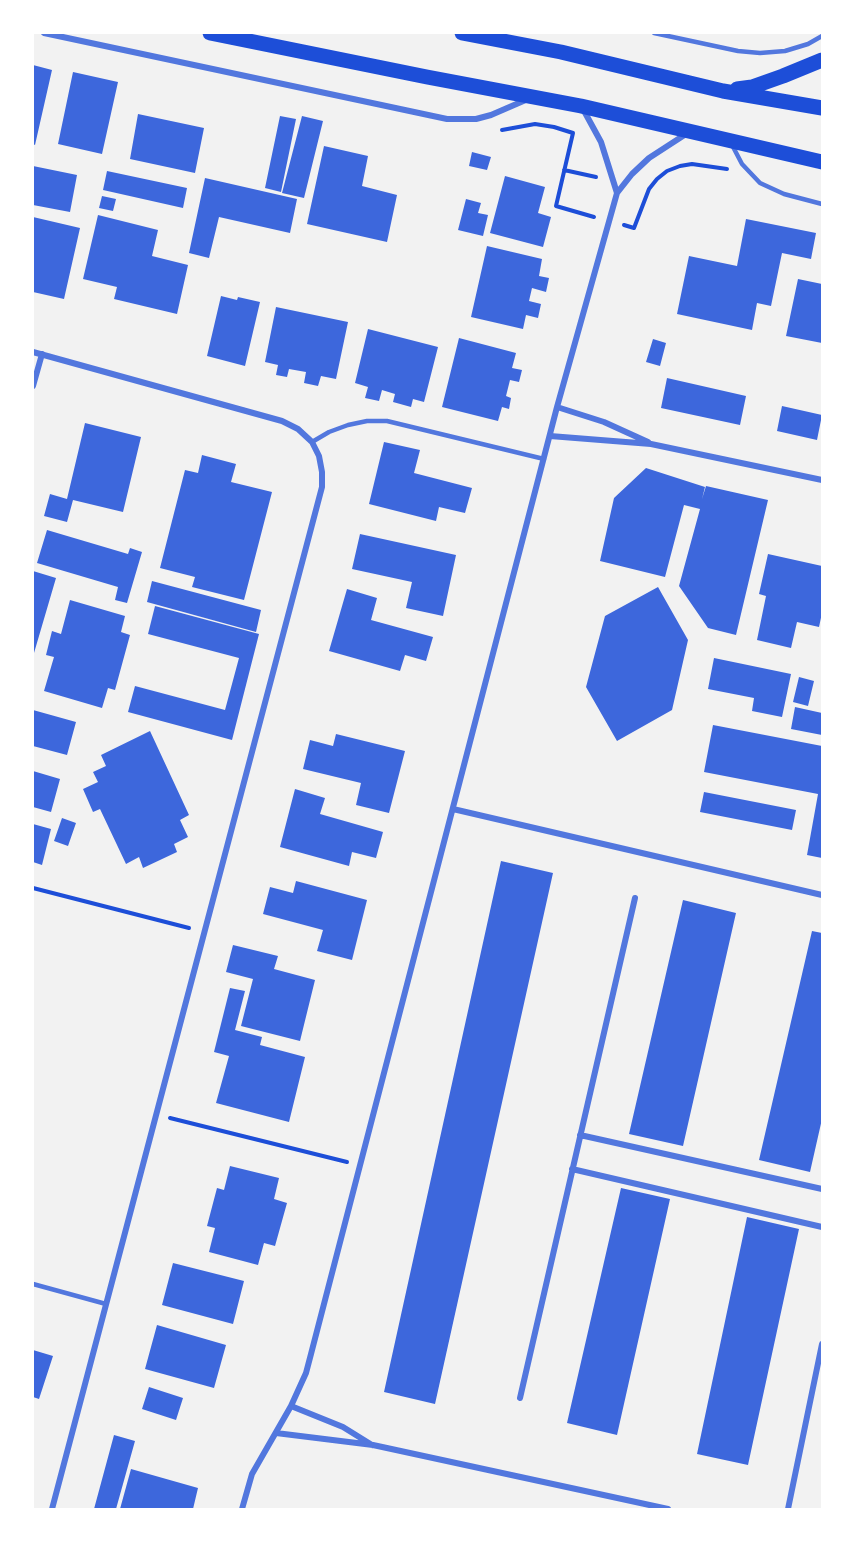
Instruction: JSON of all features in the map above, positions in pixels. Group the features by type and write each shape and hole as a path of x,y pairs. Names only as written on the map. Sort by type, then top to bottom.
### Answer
{"main road":[{"path":"210,33 581,106 822,162"},
{"path":"462,33 561,52 723,91 822,108"},
{"path":"723,91 752,87 822,60"}],"street":[{"path":"44,33 447,119 477,119 533,98"},
{"path":"581,106 601,142 617,193"},
{"path":"242,1509 255,1468 291,1406 306,1373 557,406 617,193 632,174 650,158 690,132"},
{"path":"33,352 282,421 298,429 312,442 320,464 322,487 52,1509"},
{"path":"33,386 42,354"},
{"path":"557,406 604,422 651,444"},
{"path":"550,436 651,444 822,480"},
{"path":"453,809 822,895"},
{"path":"520,1398 635,898"},
{"path":"580,1135 822,1189"},
{"path":"572,1169 822,1227"},
{"path":"788,1509 822,1344"},
{"path":"291,1406 343,1427 373,1445"},
{"path":"276,1433 373,1445 668,1509"}],"lane":[{"path":"654,33 738,51 760,53 785,51 808,44 822,36"},
{"path":"730,141 742,164 760,183 784,194 822,204"},
{"path":"312,442 348,425 368,421 387,421 544,459"},
{"path":"33,1284 106,1304"}],"path":[{"path":"564,170 615,181"},
{"path":"33,888 204,931"},
{"path":"155,1114 361,1165"}],"building":[{"path":"33,65 52,70 35,145 33,144"},
{"path":"73,72 118,82 102,154 58,144"},
{"path":"138,114 204,128 195,173 130,159"},
{"path":"280,116 296,119 281,192 265,188"},
{"path":"302,116 323,121 304,198 282,193"},
{"path":"324,146 368,156 362,186 397,195 387,242 307,224"},
{"path":"472,152 491,157 487,170 469,166"},
{"path":"33,166 77,175 70,212 33,205"},
{"path":"107,171 187,188 183,208 103,190"},
{"path":"505,176 545,187 538,213 551,217 543,247 490,233"},
{"path":"205,178 297,199 290,233 219,217 209,258 189,253"},
{"path":"102,196 116,199 113,211 99,208"},
{"path":"466,199 481,203 478,213 488,215 483,236 458,230"},
{"path":"98,215 158,230 152,256 188,265 177,314 114,299 117,287 83,279"},
{"path":"33,217 80,228 64,299 33,292"},
{"path":"746,219 816,233 811,259 782,253 771,306 757,303 752,330 677,314 689,256 737,266"},
{"path":"487,246 542,259 539,276 549,278 546,292 532,288 529,301 541,304 538,318 526,315 523,329 471,317"},
{"path":"798,279 822,284 822,343 786,336"},
{"path":"221,296 260,302 245,366 207,356"},
{"path":"276,307 348,322 336,379 321,376 318,386 304,383 306,372 289,369 287,377 276,375 278,365 265,362"},
{"path":"368,329 438,347 424,402 413,399 411,407 393,402 395,394 382,390 379,401 365,398 368,387 355,383"},
{"path":"459,338 516,353 512,368 522,370 519,382 510,380 506,396 511,398 509,409 502,407 498,421 442,407"},
{"path":"653,339 666,343 660,366 646,362"},
{"path":"667,378 746,396 740,425 661,408"},
{"path":"782,406 822,415 817,440 777,431"},
{"path":"85,423 141,437 123,512 73,500 67,522 44,516 50,494 67,499"},
{"path":"384,442 420,450 414,473 472,488 465,513 439,507 436,521 369,504"},
{"path":"202,455 236,464 231,482 272,492 244,600 192,587 195,577 160,568 185,470 198,473"},
{"path":"646,468 705,487 702,499 706,486 768,500 736,635 708,628 679,586 700,509 684,505 665,577 600,561 614,498"},
{"path":"47,530 128,554 130,548 142,552 127,603 115,600 118,587 37,563"},
{"path":"360,534 456,555 443,616 406,608 412,582 352,569"},
{"path":"768,554 822,566 822,613 819,627 797,622 791,648 757,640 766,596 759,594"},
{"path":"33,571 56,578 34,653 33,652"},
{"path":"152,581 261,610 256,632 147,602"},
{"path":"658,587 688,640 672,710 617,741 586,687 605,616"},
{"path":"347,589 377,598 371,620 433,637 426,661 405,655 400,671 329,651"},
{"path":"70,600 125,616 121,632 130,635 115,690 108,688 102,708 44,691 54,657 46,655 52,631 61,634"},
{"path":"155,606 259,634 232,740 128,712 135,686 225,710 239,658 148,634"},
{"path":"714,658 791,674 782,717 752,711 754,698 708,689"},
{"path":"799,677 814,681 808,706 793,702"},
{"path":"795,707 822,713 822,735 791,729"},
{"path":"33,710 76,722 67,755 33,746"},
{"path":"713,725 822,746 822,858 807,855 818,794 704,772"},
{"path":"150,731 189,815 180,820 188,837 174,844 177,852 143,868 139,857 126,864 100,809 93,812 83,789 98,782 93,772 106,766 101,755"},
{"path":"336,734 405,751 389,813 356,805 361,783 303,769 310,740 333,746"},
{"path":"33,771 60,779 51,812 33,807"},
{"path":"295,789 325,798 320,814 383,832 376,858 352,852 349,866 280,847"},
{"path":"704,792 796,810 792,830 700,812"},
{"path":"62,818 76,823 68,846 54,841"},
{"path":"33,824 51,829 42,865 33,862"},
{"path":"501,861 553,873 435,1404 384,1392"},
{"path":"296,881 367,900 352,960 317,951 323,930 263,914 270,887 293,893"},
{"path":"683,900 736,913 683,1146 629,1134"},
{"path":"812,931 822,933 822,1119 810,1172 759,1160"},
{"path":"233,945 278,956 274,969 315,980 300,1041 241,1026 253,979 226,972"},
{"path":"230,988 245,991 235,1030 262,1037 260,1045 305,1057 289,1122 216,1103 229,1056 214,1052"},
{"path":"230,1166 279,1178 274,1199 287,1203 275,1246 264,1243 258,1265 209,1252 215,1228 207,1226 217,1188 224,1190"},
{"path":"621,1188 670,1199 617,1435 567,1423"},
{"path":"747,1217 799,1229 748,1465 697,1454"},
{"path":"173,1263 244,1281 233,1324 162,1305"},
{"path":"157,1325 226,1345 214,1388 145,1369"},
{"path":"33,1350 53,1356 39,1399 33,1397"},
{"path":"149,1387 183,1398 176,1420 142,1409"},
{"path":"114,1435 135,1441 116,1509 94,1509"},
{"path":"131,1469 198,1488 193,1509 120,1509"}]}
